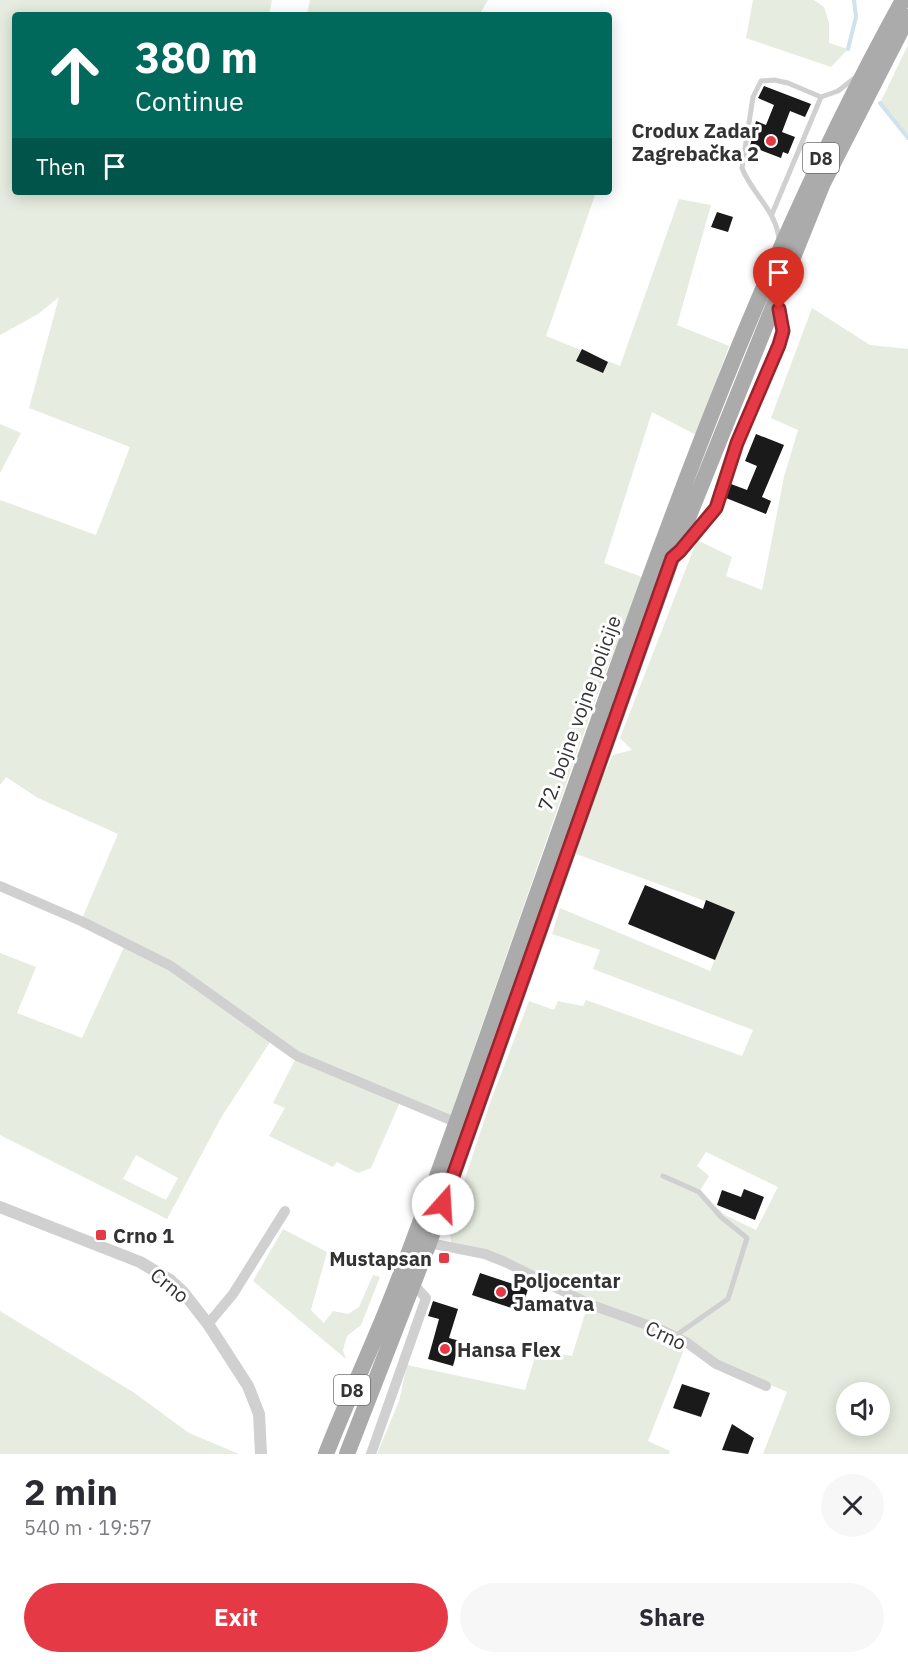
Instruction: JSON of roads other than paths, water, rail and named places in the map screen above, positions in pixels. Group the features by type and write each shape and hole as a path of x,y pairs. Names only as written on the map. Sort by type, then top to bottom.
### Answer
{"main road":[{"name":"72. bojne vojne policije","path":"326,1454 393,1292 688,474 730,367 780,250 866,68 903,0"},
{"name":"72. bojne vojne policije","path":"347,1454 414,1285 672,558 823,183 908,17"}],"street":[{"path":"0,886 81,921 171,966 297,1056 455,1122"},
{"name":"Crno","path":"0,1207 140,1262 170,1280 195,1306 208,1324 254,1400 259,1414 262,1451"},
{"path":"208,1324 233,1294 285,1211"},
{"name":"Crno","path":"429,1243 484,1254 588,1304 675,1336 716,1364 766,1386"},
{"path":"371,1454 426,1298 414,1285"},
{"path":"318,1454 334,1433"}],"lane":[{"path":"780,250 777,224 746,179 742,168 743,149 758,85 761,81 774,80 821,97 838,91 866,68"},
{"path":"772,214 821,97"},
{"path":"663,1176 699,1192 721,1217 747,1238 728,1299 675,1336"}],"waterway":[{"path":"848,49 856,17 854,0"},
{"path":"880,103 908,138"}],"place":[{"name":"Crodux Zadar Zagrebačka 2","path":"771,141"},
{"name":"Crno 1","path":"101,1235"},
{"name":"Mustapsan","path":"444,1258"},
{"name":"Poljocentar Jamatva","path":"501,1292"},
{"name":"Hansa Flex","path":"445,1349"}]}
